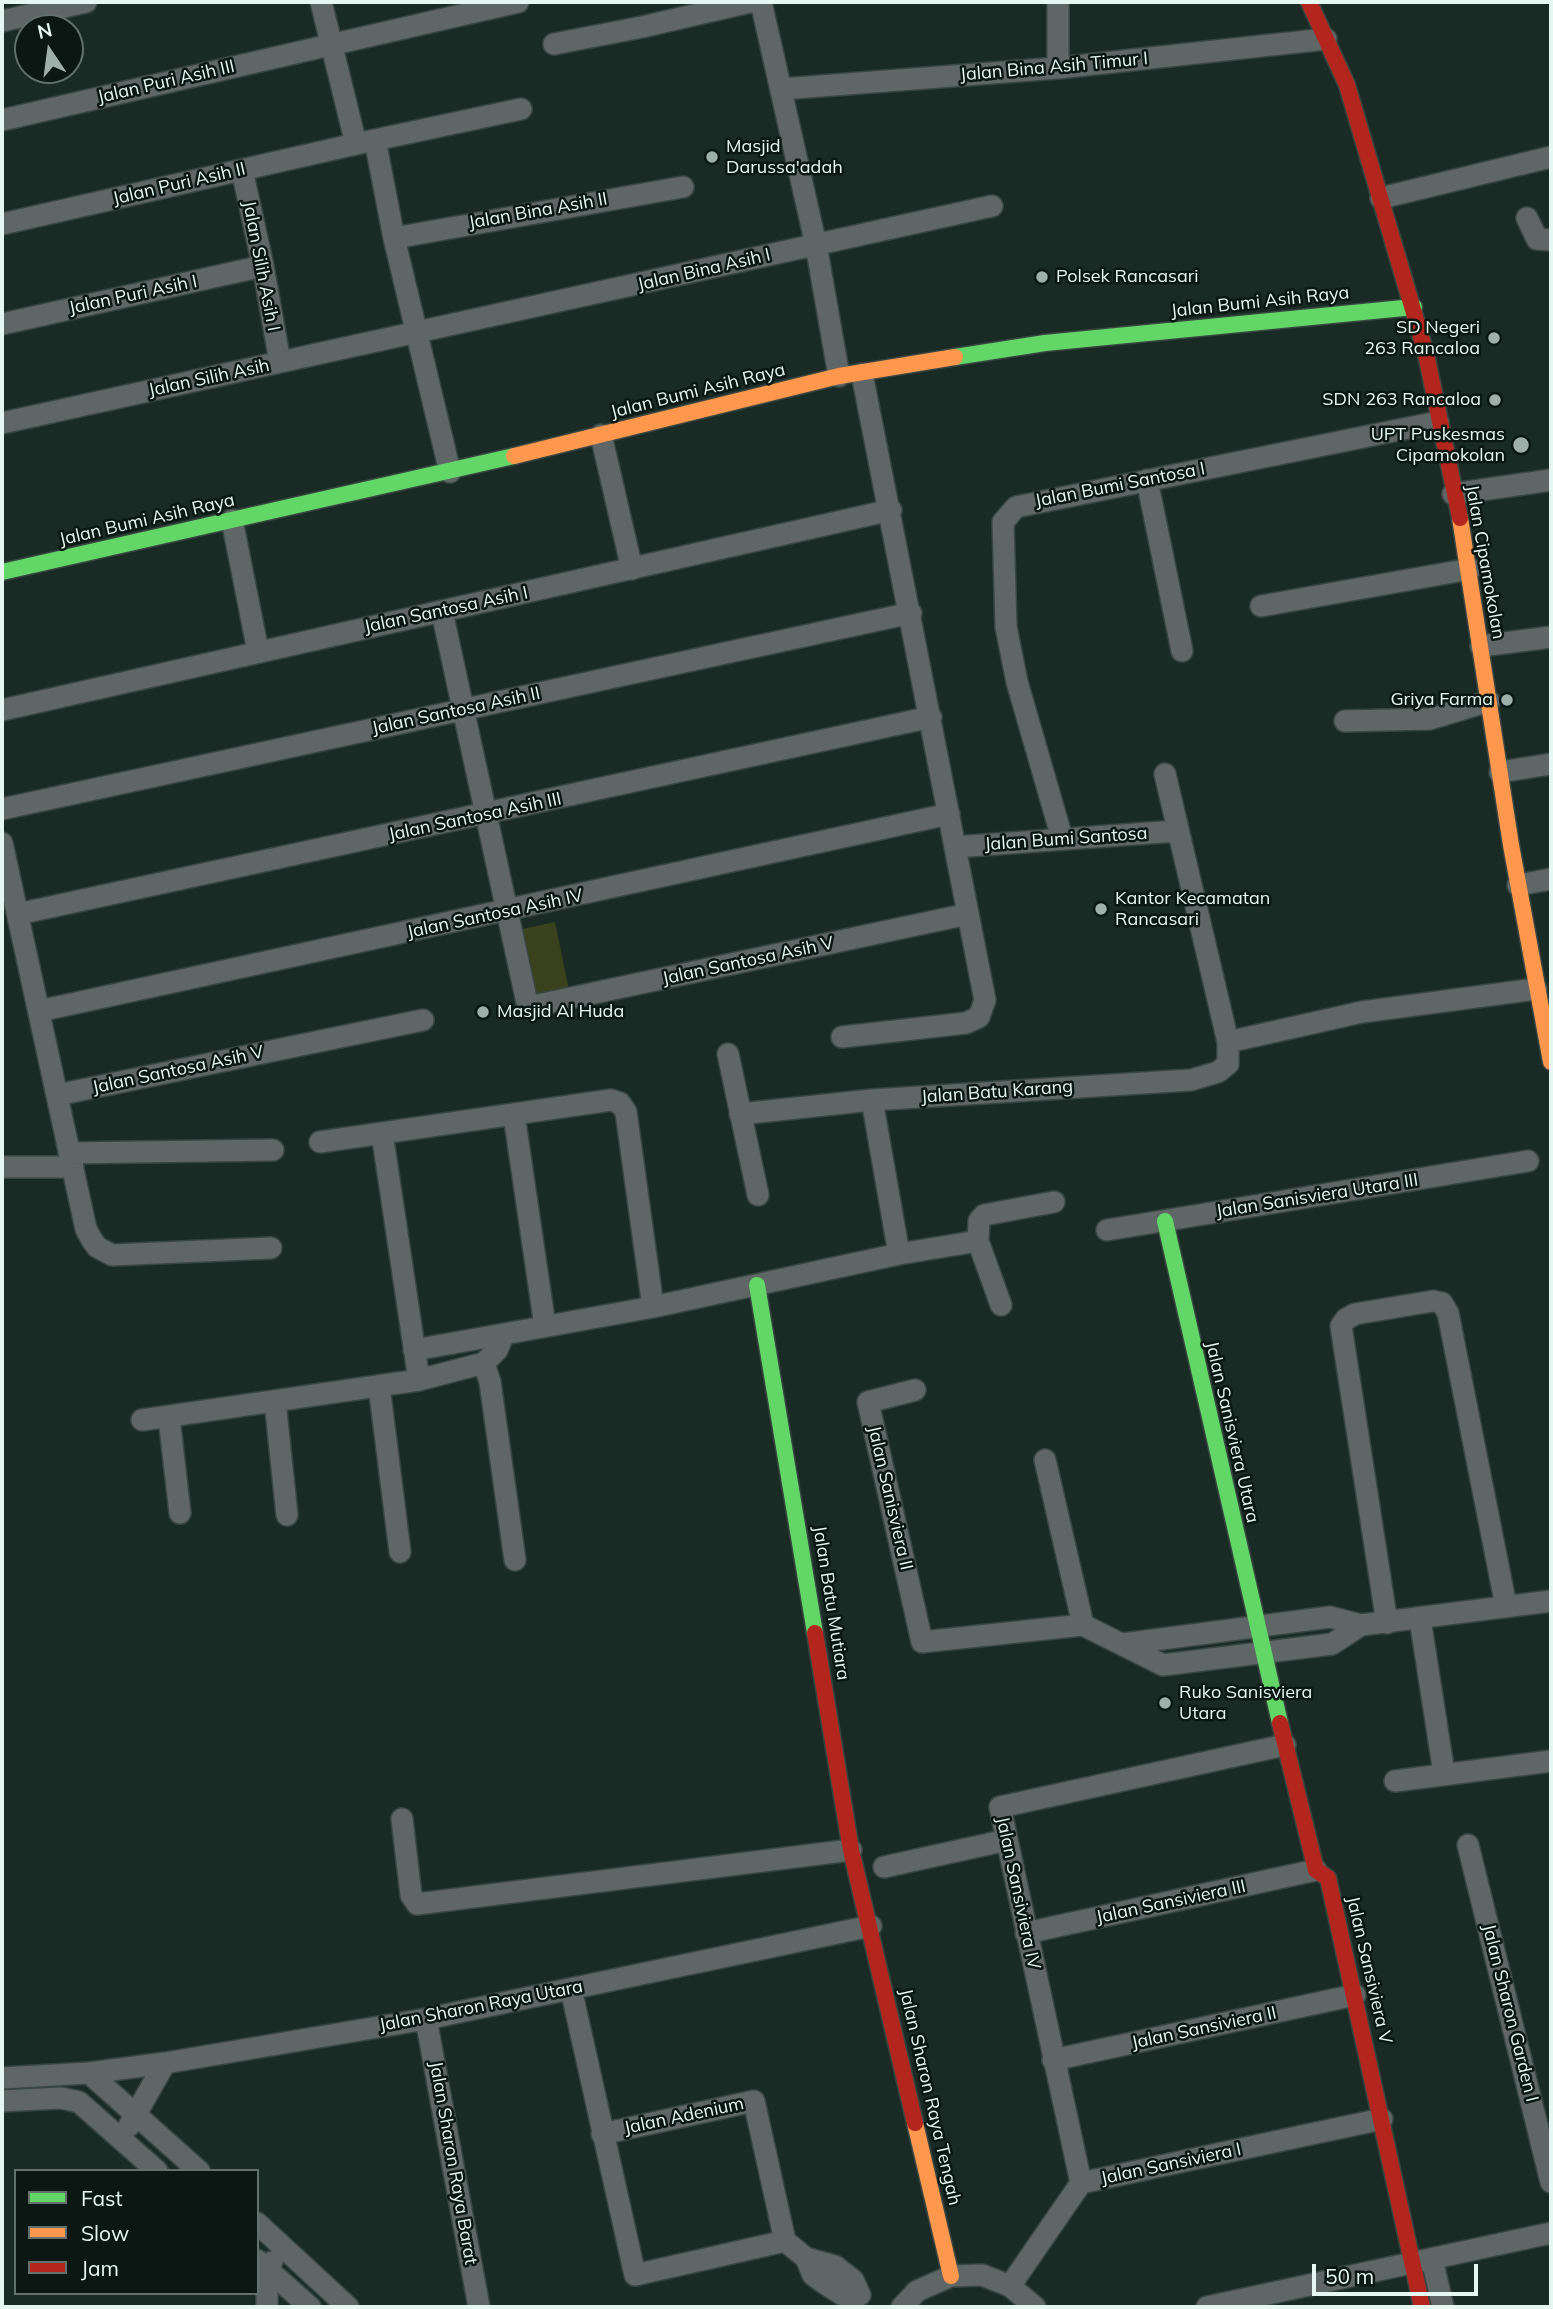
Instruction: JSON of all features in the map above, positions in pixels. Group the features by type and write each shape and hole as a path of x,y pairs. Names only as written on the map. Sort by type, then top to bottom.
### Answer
{"street":[{"path":"10,13 86,2"},
{"path":"321,2 331,44 366,142 394,238 450,472"},
{"name":"Jalan Puri Asih III","path":"2,120 518,2"},
{"path":"554,44 750,2"},
{"path":"761,2 816,245 839,376"},
{"path":"1058,2 1058,68"},
{"name":"Jalan Cipamokolan","path":"1309,2 1346,85 1414,307 1469,569 1518,885 1551,1062"},
{"name":"Jalan Bina Asih Timur I","path":"781,89 1058,68 1326,39"},
{"name":"Jalan Puri Asih II","path":"2,224 521,108"},
{"path":"1381,198 1551,157"},
{"name":"Jalan Silih Asih I","path":"242,170 280,362"},
{"name":"Jalan Bina Asih II","path":"394,238 682,187"},
{"name":"Jalan Bina Asih I","path":"416,333 992,206"},
{"path":"1527,218 1537,239 1551,240"},
{"name":"Jalan Puri Asih I","path":"2,324 263,267"},
{"name":"Jalan Bumi Asih Raya","path":"2,572 450,472 839,376 1045,343 1414,307"},
{"name":"Jalan Silih Asih","path":"2,424 416,333"},
{"path":"842,1037 966,1023 979,1017 985,1000 891,510 862,374"},
{"name":"Jalan Bumi Santosa I","path":"1062,838 1017,682 1006,627 1003,522 1017,507 1438,422"},
{"path":"601,435 632,569"},
{"path":"1147,480 1182,651"},
{"path":"1453,494 1551,480"},
{"name":"Jalan Santosa Asih I","path":"2,710 891,510"},
{"path":"232,520 258,651"},
{"path":"1261,606 1469,569"},
{"path":"442,612 508,912"},
{"name":"Jalan Santosa Asih II","path":"2,809 911,613"},
{"path":"1481,646 1551,637"},
{"path":"1345,721 1430,719 1448,716 1489,701"},
{"name":"Jalan Santosa Asih III","path":"18,914 931,717"},
{"path":"1500,772 1551,764"},
{"path":"1165,774 1228,1042 1362,1012 1536,989"},
{"name":"Jalan Santosa Asih IV","path":"39,1011 508,912 949,814"},
{"name":"Jalan Bumi Santosa","path":"955,847 1177,831"},
{"path":"2,842 86,1229 97,1247 113,1255 271,1248"},
{"path":"1518,885 1551,879"},
{"name":"Jalan Santosa Asih V","path":"508,912 528,1007 968,914"},
{"name":"Jalan Santosa Asih V","path":"57,1095 423,1020"},
{"name":"Jalan Batu Karang","path":"740,1114 872,1100 1191,1080 1208,1077 1228,1064 1228,1042"},
{"path":"728,1054 758,1195"},
{"path":"320,1142 611,1100 621,1103 626,1112 653,1307"},
{"path":"872,1100 899,1254"},
{"path":"513,1115 545,1326"},
{"path":"382,1133 419,1381"},
{"path":"2,1167 71,1160 273,1150"},
{"name":"Jalan Sanisviera Utara III","path":"1107,1230 1528,1161"},
{"path":"1001,1305 978,1241 979,1221 984,1215 1054,1202"},
{"name":"Jalan Sanisviera Utara","path":"1165,1221 1262,1652"},
{"path":"414,1350 653,1307 899,1254 978,1241"},
{"name":"Jalan Batu Mutiara","path":"757,1285 851,1850 871,1926"},
{"path":"1387,1623 1341,1326 1346,1318 1355,1314 1433,1301 1442,1303 1448,1312 1506,1606"},
{"path":"142,1420 419,1381 484,1363 497,1350 503,1334"},
{"path":"484,1363 490,1382 515,1560"},
{"path":"379,1386 400,1552"},
{"name":"Jalan Sanisviera II","path":"915,1390 868,1402 922,1642 1083,1625"},
{"path":"275,1401 287,1515"},
{"path":"169,1418 180,1513"},
{"path":"1045,1460 1083,1625 1163,1665 1332,1644 1361,1625"},
{"path":"1123,1644 1330,1617 1361,1625 1551,1601"},
{"path":"1420,1619 1444,1773"},
{"name":"Jalan Sansiviera V","path":"1262,1652 1316,1870 1328,1878 1382,2119 1422,2261 1422,2307"},
{"name":"Jalan Sansiviera IV","path":"1081,2183 1000,1807 1285,1745"},
{"path":"1395,1781 1551,1762"},
{"path":"402,1819 411,1895 417,1904 851,1850"},
{"path":"884,1867 1007,1840"},
{"name":"Jalan Sharon Garden I","path":"1468,1845 1546,2140 1551,2182"},
{"name":"Jalan Sansiviera III","path":"1026,1933 1316,1870"},
{"name":"Jalan Sharon Raya Utara","path":"2,2078 89,2073 165,2063 426,2019 871,1926"},
{"name":"Jalan Sharon Raya Tengah","path":"871,1926 951,2276"},
{"path":"570,1989 602,2134"},
{"name":"Jalan Sansiviera II","path":"1053,2060 1355,1995"},
{"name":"Jalan Sharon Raya Barat","path":"426,2019 479,2307"},
{"path":"124,2141 135,2113 165,2063"},
{"path":"89,2073 197,2169"},
{"path":"2,2101 61,2098 79,2102 155,2169"},
{"name":"Jalan Adenium","path":"754,2101 785,2242 635,2276 602,2134 754,2101"},
{"name":"Jalan Sansiviera I","path":"1010,2286 1081,2183 1382,2119"},
{"path":"259,2225 348,2307"},
{"path":"1207,2307 1551,2233"},
{"path":"785,2242 806,2258 835,2266 853,2280 869,2301"},
{"path":"262,2264 286,2248"},
{"path":"1422,2261 1443,2307"},
{"path":"262,2264 267,2307"},
{"path":"262,2264 310,2307"},
{"path":"902,2307 917,2291 951,2276 982,2275 1010,2286 1035,2307"}],"green space":[{"path":"555,922 570,995 534,1003 518,930"}],"traffic: fast":[{"path":"955,357 1045,343 1414,307"},
{"path":"2,572 514,456"},
{"path":"1165,1221 1280,1723"},
{"path":"757,1285 815,1633"}],"traffic: slow":[{"path":"514,456 839,376 955,357"},
{"path":"1460,518 1511,845 1551,1062"},
{"path":"915,2123 951,2276"}],"traffic: jam":[{"path":"1309,2 1347,85 1426,354 1460,518"},
{"path":"815,1633 851,1850 915,2123"},
{"path":"1280,1723 1316,1870 1328,1878 1422,2307"}],"place":[{"name":"Masjid Darussa'adah","path":"712,157"},
{"name":"Polsek Rancasari","path":"1042,277"},
{"name":"SD Negeri 263 Rancaloa","path":"1494,338"},
{"name":"SDN 263 Rancaloa","path":"1495,400"},
{"name":"UPT Puskesmas Cipamokolan","path":"1521,445"},
{"name":"Griya Farma","path":"1507,700"},
{"name":"Kantor Kecamatan Rancasari","path":"1101,909"},
{"name":"Masjid Al Huda","path":"483,1012"},
{"name":"Ruko Sanisviera Utara","path":"1165,1703"}]}
